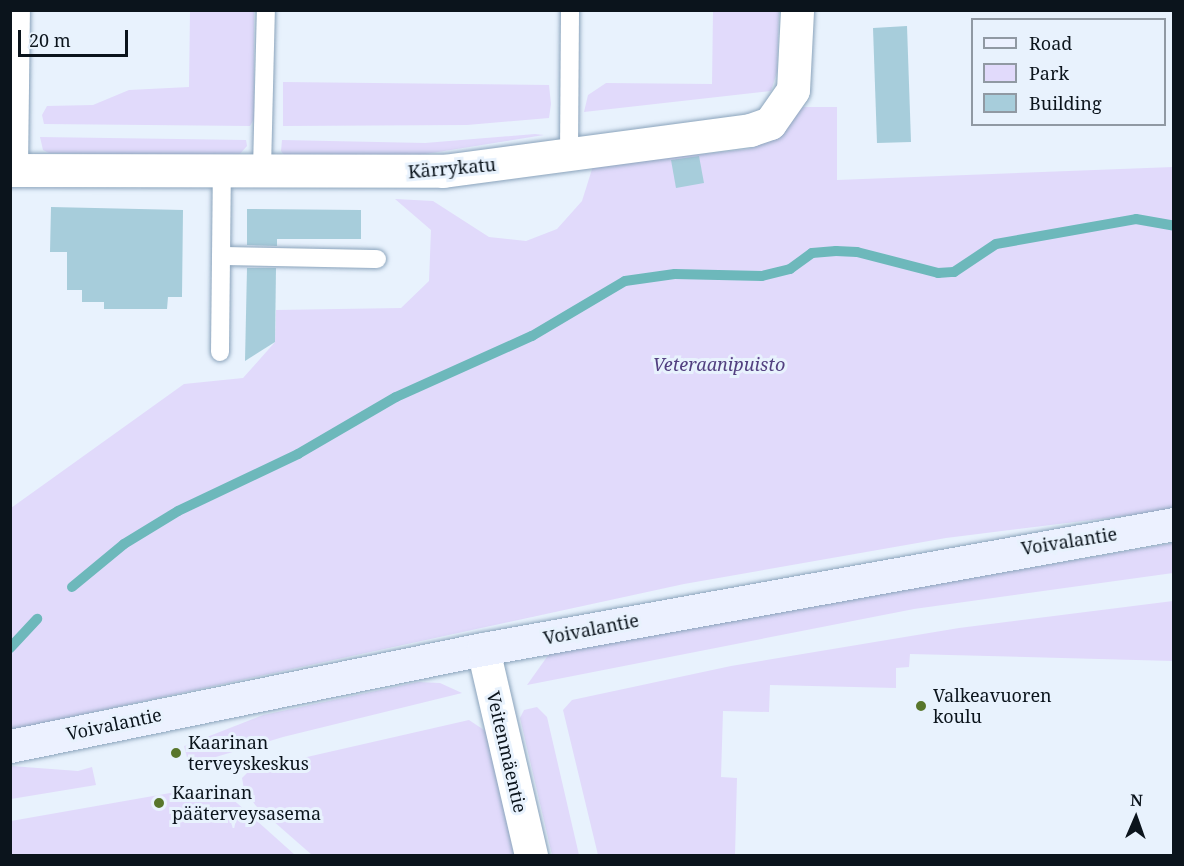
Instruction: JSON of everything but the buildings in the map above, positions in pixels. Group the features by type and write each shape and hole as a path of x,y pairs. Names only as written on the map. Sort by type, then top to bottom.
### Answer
{"street":[{"name":"Kärrykatu","path":"15,169 443,171 750,130 770,123 793,90 797,10"},
{"name":"Voivalantie","path":"10,746 483,649 1173,524"},
{"name":"Veitenmäentie","path":"483,649 531,855"}],"lane":[{"path":"15,169 21,10"},
{"path":"262,169 266,10"},
{"path":"568,154 570,10"},
{"path":"220,352 222,170"},
{"path":"221,256 377,259"}],"green space":[{"path":"190,11 254,11 254,119 250,126 44,124 42,115 47,106 93,105 129,90 189,87"},
{"path":"713,11 779,11 777,72 771,91 584,112 588,95 606,83 712,84"},
{"path":"283,82 549,85 551,104 549,118 467,125 283,126"},
{"name":"Veteraanipuisto","path":"803,107 837,107 837,180 1173,167 1173,510 946,538 684,584 11,730 11,508 184,384 243,378 275,342 276,310 401,308 429,281 431,230 395,199 433,201 489,237 526,241 557,229 582,201 593,166 749,149 774,138"},
{"path":"544,135 413,156 285,156 281,151 282,140 425,143"},
{"path":"40,137 246,140 247,146 238,156 49,153 43,150"},
{"path":"1173,543 1173,573 914,609 527,685 549,654 575,647"},
{"path":"1173,601 1173,661 910,654 909,667 896,668 896,688 770,685 769,712 723,711 721,777 737,778 735,855 598,855 563,710 572,700 731,666 959,628"},
{"path":"418,682 440,683 462,693 283,737 189,765 184,746 263,715"},
{"path":"537,707 547,717 579,855 552,855 520,718 524,710"},
{"path":"469,720 487,732 514,855 312,855 256,806 244,789 242,778 250,770"},
{"path":"11,766 78,771 92,767 96,785 11,799"},
{"name":"Kaarinan pääterveysasema","path":"210,786 228,795 295,855 11,855 11,821"}],"waterway":[{"path":"72,587 124,544 178,511 298,454 396,397 532,336 625,281 675,274 762,276 790,269 812,253 836,251 857,252 938,273 954,272 996,244 1136,219 1174,226"},
{"path":"10,648 37,619"}],"place":[{"name":"Valkeavuoren koulu","path":"921,706"},
{"name":"Kaarinan terveyskeskus","path":"176,753"},
{"name":"Kaarinan pääterveysasema","path":"159,803"}]}
